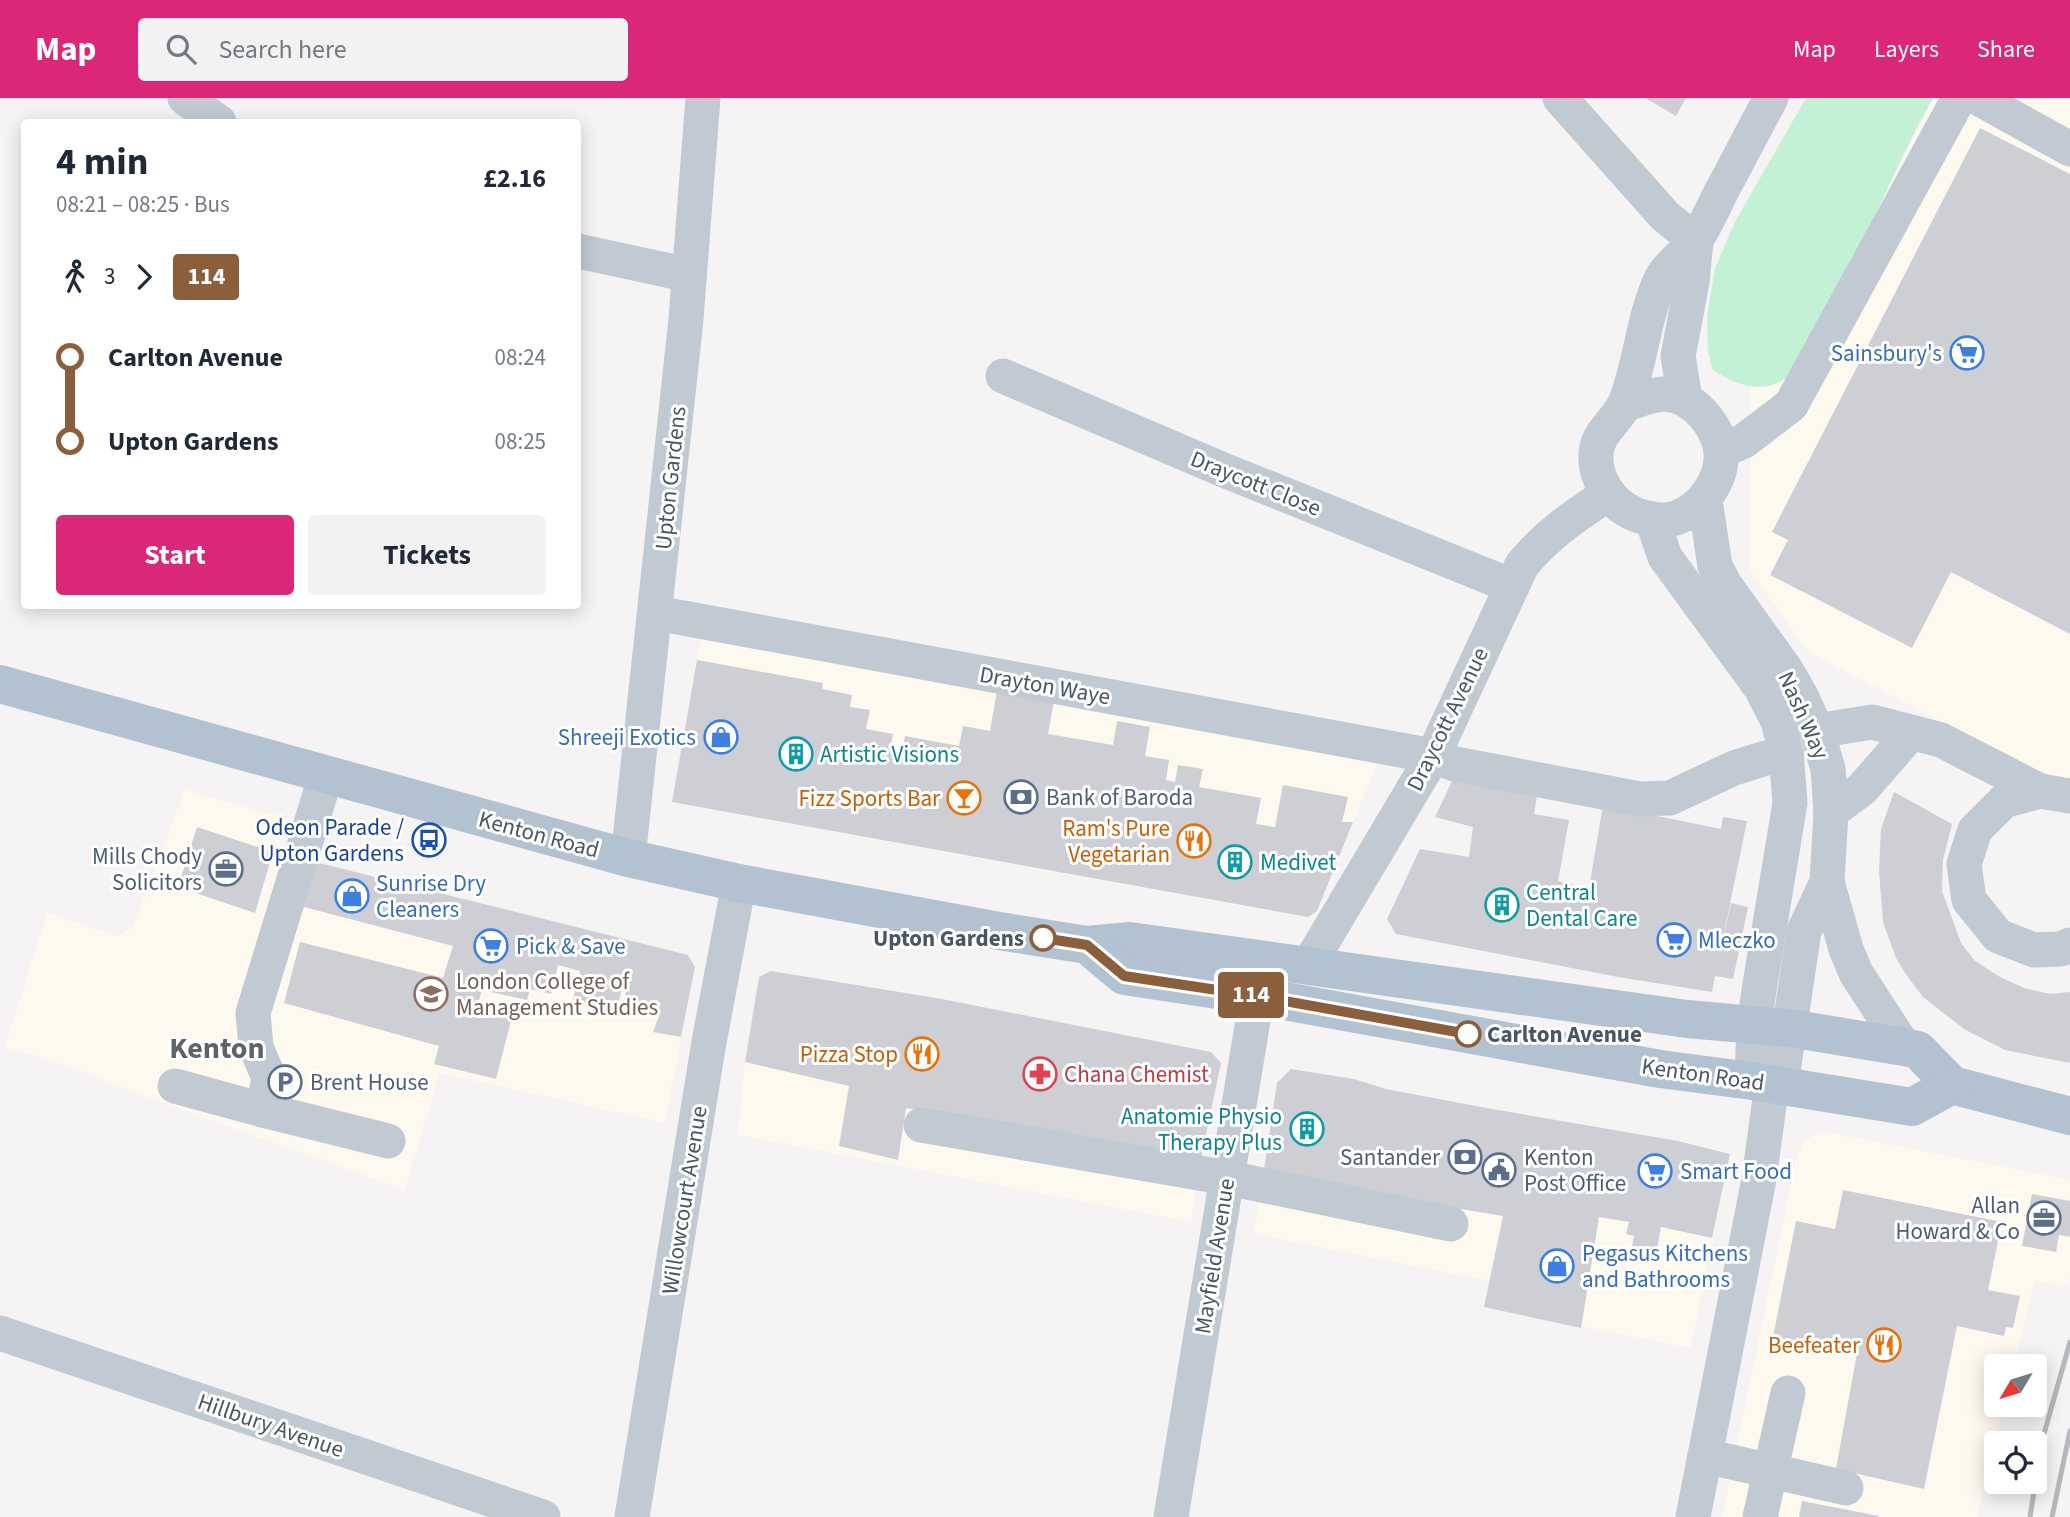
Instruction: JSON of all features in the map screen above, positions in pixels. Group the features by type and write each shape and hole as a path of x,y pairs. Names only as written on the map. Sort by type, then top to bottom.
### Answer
{"main road":[{"name":"Kenton Road","path":"0,684 628,858 739,883 883,911 1087,945 1130,941 1687,1019 1772,1026 1904,1047 1918,1051 1952,1085 2056,1112"},
{"name":"Kenton Road","path":"1087,945 1124,976 1257,996 1660,1069 1768,1083 1912,1107 1952,1085"}],"street":[{"path":"185,98 215,119"},
{"name":"Upton Gardens","path":"628,858 656,614 689,275 703,98"},
{"path":"1560,98 1665,216 1696,241"},
{"path":"1625,405 1646,397 1665,394 1685,399 1699,410 1707,421 1721,451 1719,469 1704,500 1679,517 1669,520 1652,519 1635,516 1621,507 1608,494 1599,477 1595,461 1598,444 1604,430 1625,405 1653,298 1663,275 1696,241 1771,98"},
{"path":"1721,451 1744,440 1791,405 1961,98"},
{"path":"1978,98 2070,149"},
{"path":"1685,399 1678,356 1692,282 1696,241"},
{"path":"581,252 689,275"},
{"name":"Draycott Close","path":"1003,376 1226,471 1512,586"},
{"name":"Draycott Avenue","path":"1308,966 1433,756 1522,565 1536,547 1554,531 1608,494"},
{"name":"Nash Way","path":"1704,500 1715,566 1725,585 1786,670 1817,731 1828,769 1831,812 1827,882 1804,931 1772,1026"},
{"name":"Nash Way","path":"1652,519 1665,557 1761,688 1778,721 1787,755 1790,803 1772,1026"},
{"name":"Drayton Waye","path":"656,614 1433,756 1455,764 1640,799 1670,798 1734,768 1787,755"},
{"path":"1817,731 1872,722 1941,740 2055,793"},
{"path":"1831,812 1862,789 1910,734"},
{"path":"263,1110 269,1078 256,1047 253,1013 326,775"},
{"path":"2055,793 2004,801 1975,830 1964,864 1969,900 1998,936 2034,950 2061,949 2070,945"},
{"path":"1827,882 1846,949 1856,973 1904,1047"},
{"name":"Willowcourt Avenue","path":"632,1517 709,1042 739,883"},
{"name":"Mayfield Avenue","path":"1171,1517 1257,996"},
{"path":"1693,1517 1759,1179 1772,1026"},
{"path":"175,1086 388,1141"},
{"path":"921,1125 1227,1178 1451,1224"},
{"name":"Hillbury Avenue","path":"0,1333 542,1517"},
{"path":"1760,1517 1788,1393"},
{"path":"1705,1456 1846,1488"}],"shaded area":[{"name":"Sainsbury's","path":"1933,98 2070,98 2070,787 1807,651 1749,569 1751,387 1769,387 1865,234"},
{"path":"701,637 1380,757 1317,911 1308,917 1242,906 672,802"},
{"path":"185,790 287,819 279,849 315,862 688,955 695,967 665,1123 440,1073 405,1190 62,1064 5,1047 47,912 117,936 133,926"},
{"path":"759,977 942,999 1211,1052 1221,1063 1191,1222 738,1135 745,1062"},
{"path":"1291,1069 1354,1079 1386,1089 1492,1109 1678,1141 1730,1154 1691,1348 1484,1307 1489,1281 1254,1234 1277,1083"},
{"path":"1826,1132 2070,1180 2070,1278 2067,1286 2035,1281 2017,1354 1984,1354 1984,1418 2001,1418 1998,1431 1984,1431 1984,1488 1977,1517 1722,1517 1796,1160 1803,1143 1815,1134"}],"green space":[{"path":"1806,98 1933,98 1841,287 1798,364 1786,378 1777,383 1748,386 1730,380 1712,369 1708,350 1707,316 1715,268 1736,220"}],"building":[{"path":"1645,98 1686,98 1676,116"},
{"name":"Sainsbury's","path":"1980,128 2070,174 2070,634 1951,572 1912,648 1770,575 1788,540 1772,532"},
{"path":"697,660 823,683 822,689 852,695 850,707 870,710 866,729 893,734 890,750 902,752 905,736 959,746 963,726 990,731 997,691 1054,701 1048,734 1113,745 1117,721 1150,727 1145,756 1169,760 1166,780 1175,782 1178,765 1203,769 1199,787 1261,798 1256,824 1275,827 1283,785 1348,797 1342,822 1353,822 1317,911 1308,917 672,802"},
{"path":"1452,781 1537,796 1534,814 1569,820 1558,881 1589,888 1603,805 1721,829 1723,817 1747,821 1717,968 1731,903 1748,907 1733,979 1715,976 1712,992 1618,977 1396,934 1387,919 1420,849 1469,857 1473,827 1435,817"},
{"path":"1894,792 1952,824 1943,860 1942,891 1961,943 1975,961 2024,988 2050,994 2070,992 2070,1063 2005,1050 1964,1029 1923,997 1905,973 1896,958 1883,922 1879,871 1881,829"},
{"name":"Mills Chody Solicitors","path":"197,827 273,852 255,913 178,887"},
{"path":"315,862 688,955 695,967 681,1037 653,1032 659,1016 622,1009 630,975 625,974 617,1010 573,1000 580,971 558,965 551,994 530,989 527,1000 482,990 476,1010 512,1017 496,1079 434,1064 439,1046 284,1003 300,942 443,978 453,946 304,907"},
{"path":"771,971 942,999 1211,1052 1221,1063 1201,1159 906,1108 898,1160 839,1146 849,1086 745,1062 759,977"},
{"path":"1291,1069 1354,1079 1386,1089 1492,1109 1678,1141 1730,1154 1712,1238 1661,1227 1655,1261 1630,1257 1634,1236 1626,1234 1629,1222 1599,1217 1581,1328 1484,1307 1503,1216 1263,1176 1277,1083"},
{"name":"Beefeater","path":"1843,1190 2002,1222 1988,1290 2020,1296 2013,1328 2006,1327 2004,1336 1957,1326 1924,1489 1836,1469 1857,1353 1773,1337 1796,1221 1835,1229"},
{"name":"Allan Howard & Co","path":"2032,1194 2070,1201 2070,1237 2059,1235 2056,1252 2022,1246"},
{"path":"1802,1501 1879,1516 1879,1517 1799,1517"}],"railway":[{"path":"2030,1517 2042,1441 2070,1342"},
{"path":"2052,1517 2070,1431"}],"bus line":[{"name":"114","path":"1043,938 1087,945 1124,976 1257,996 1468,1034"}],"place":[{"name":"Sainsbury's","path":"1967,353"},
{"name":"Shreeji Exotics","path":"721,737"},
{"name":"Artistic Visions","path":"796,754"},
{"name":"Bank of Baroda","path":"1021,797"},
{"name":"Fizz Sports Bar","path":"964,798"},
{"name":"Odeon Parade / Upton Gardens","path":"429,840"},
{"name":"Ram's Pure Vegetarian","path":"1194,841"},
{"name":"Medivet","path":"1235,862"},
{"name":"Mills Chody Solicitors","path":"226,869"},
{"name":"Sunrise Dry Cleaners","path":"352,896"},
{"name":"Central Dental Care","path":"1502,905"},
{"name":"Upton Gardens","path":"1043,938"},
{"name":"Mleczko","path":"1674,940"},
{"name":"Pick & Save","path":"491,946"},
{"name":"London College of Management Studies","path":"431,994"},
{"name":"Carlton Avenue","path":"1468,1034"},
{"name":"Pizza Stop","path":"922,1054"},
{"name":"Chana Chemist","path":"1040,1074"},
{"name":"Brent House","path":"285,1082"},
{"name":"Anatomie Physio Therapy Plus","path":"1307,1129"},
{"name":"Santander","path":"1465,1157"},
{"name":"Kenton Post Office","path":"1499,1170"},
{"name":"Smart Food","path":"1655,1171"},
{"name":"Allan Howard & Co","path":"2044,1218"},
{"name":"Pegasus Kitchens and Bathrooms","path":"1557,1266"},
{"name":"Beefeater","path":"1884,1345"}],"district":[{"name":"Kenton","path":"217,1048"}]}
